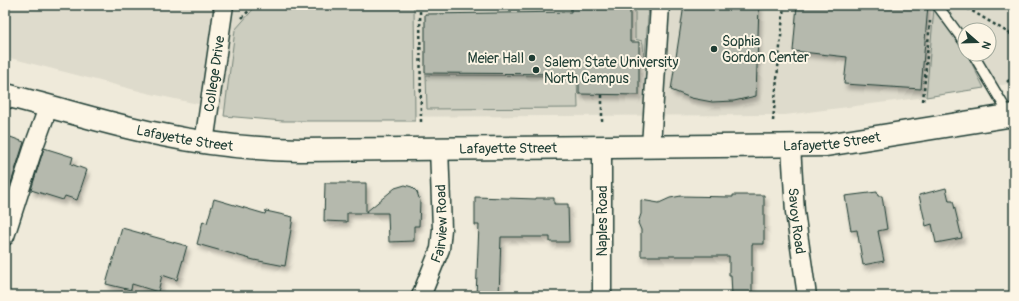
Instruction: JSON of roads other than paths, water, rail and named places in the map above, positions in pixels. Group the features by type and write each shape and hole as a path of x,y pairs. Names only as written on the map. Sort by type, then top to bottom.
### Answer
{"main road":[{"name":"Lafayette Street","path":"5,94 126,127 204,142 261,149 300,150 826,145 1012,115"}],"street":[{"name":"College Drive","path":"204,142 224,5"},
{"path":"651,146 660,5"},
{"path":"5,236 49,105"},
{"name":"Savoy Road","path":"791,146 795,212 807,296"},
{"name":"Naples Road","path":"602,147 602,296"},
{"name":"Fairview Road","path":"421,296 440,248 442,229 439,148"}],"lane":[{"path":"937,5 957,32"},
{"path":"978,62 1012,115"}],"place":[{"name":"Sophia Gordon Center","path":"714,49"},
{"name":"Meier Hall","path":"532,58"},
{"name":"Salem State University North Campus","path":"536,70"}]}
